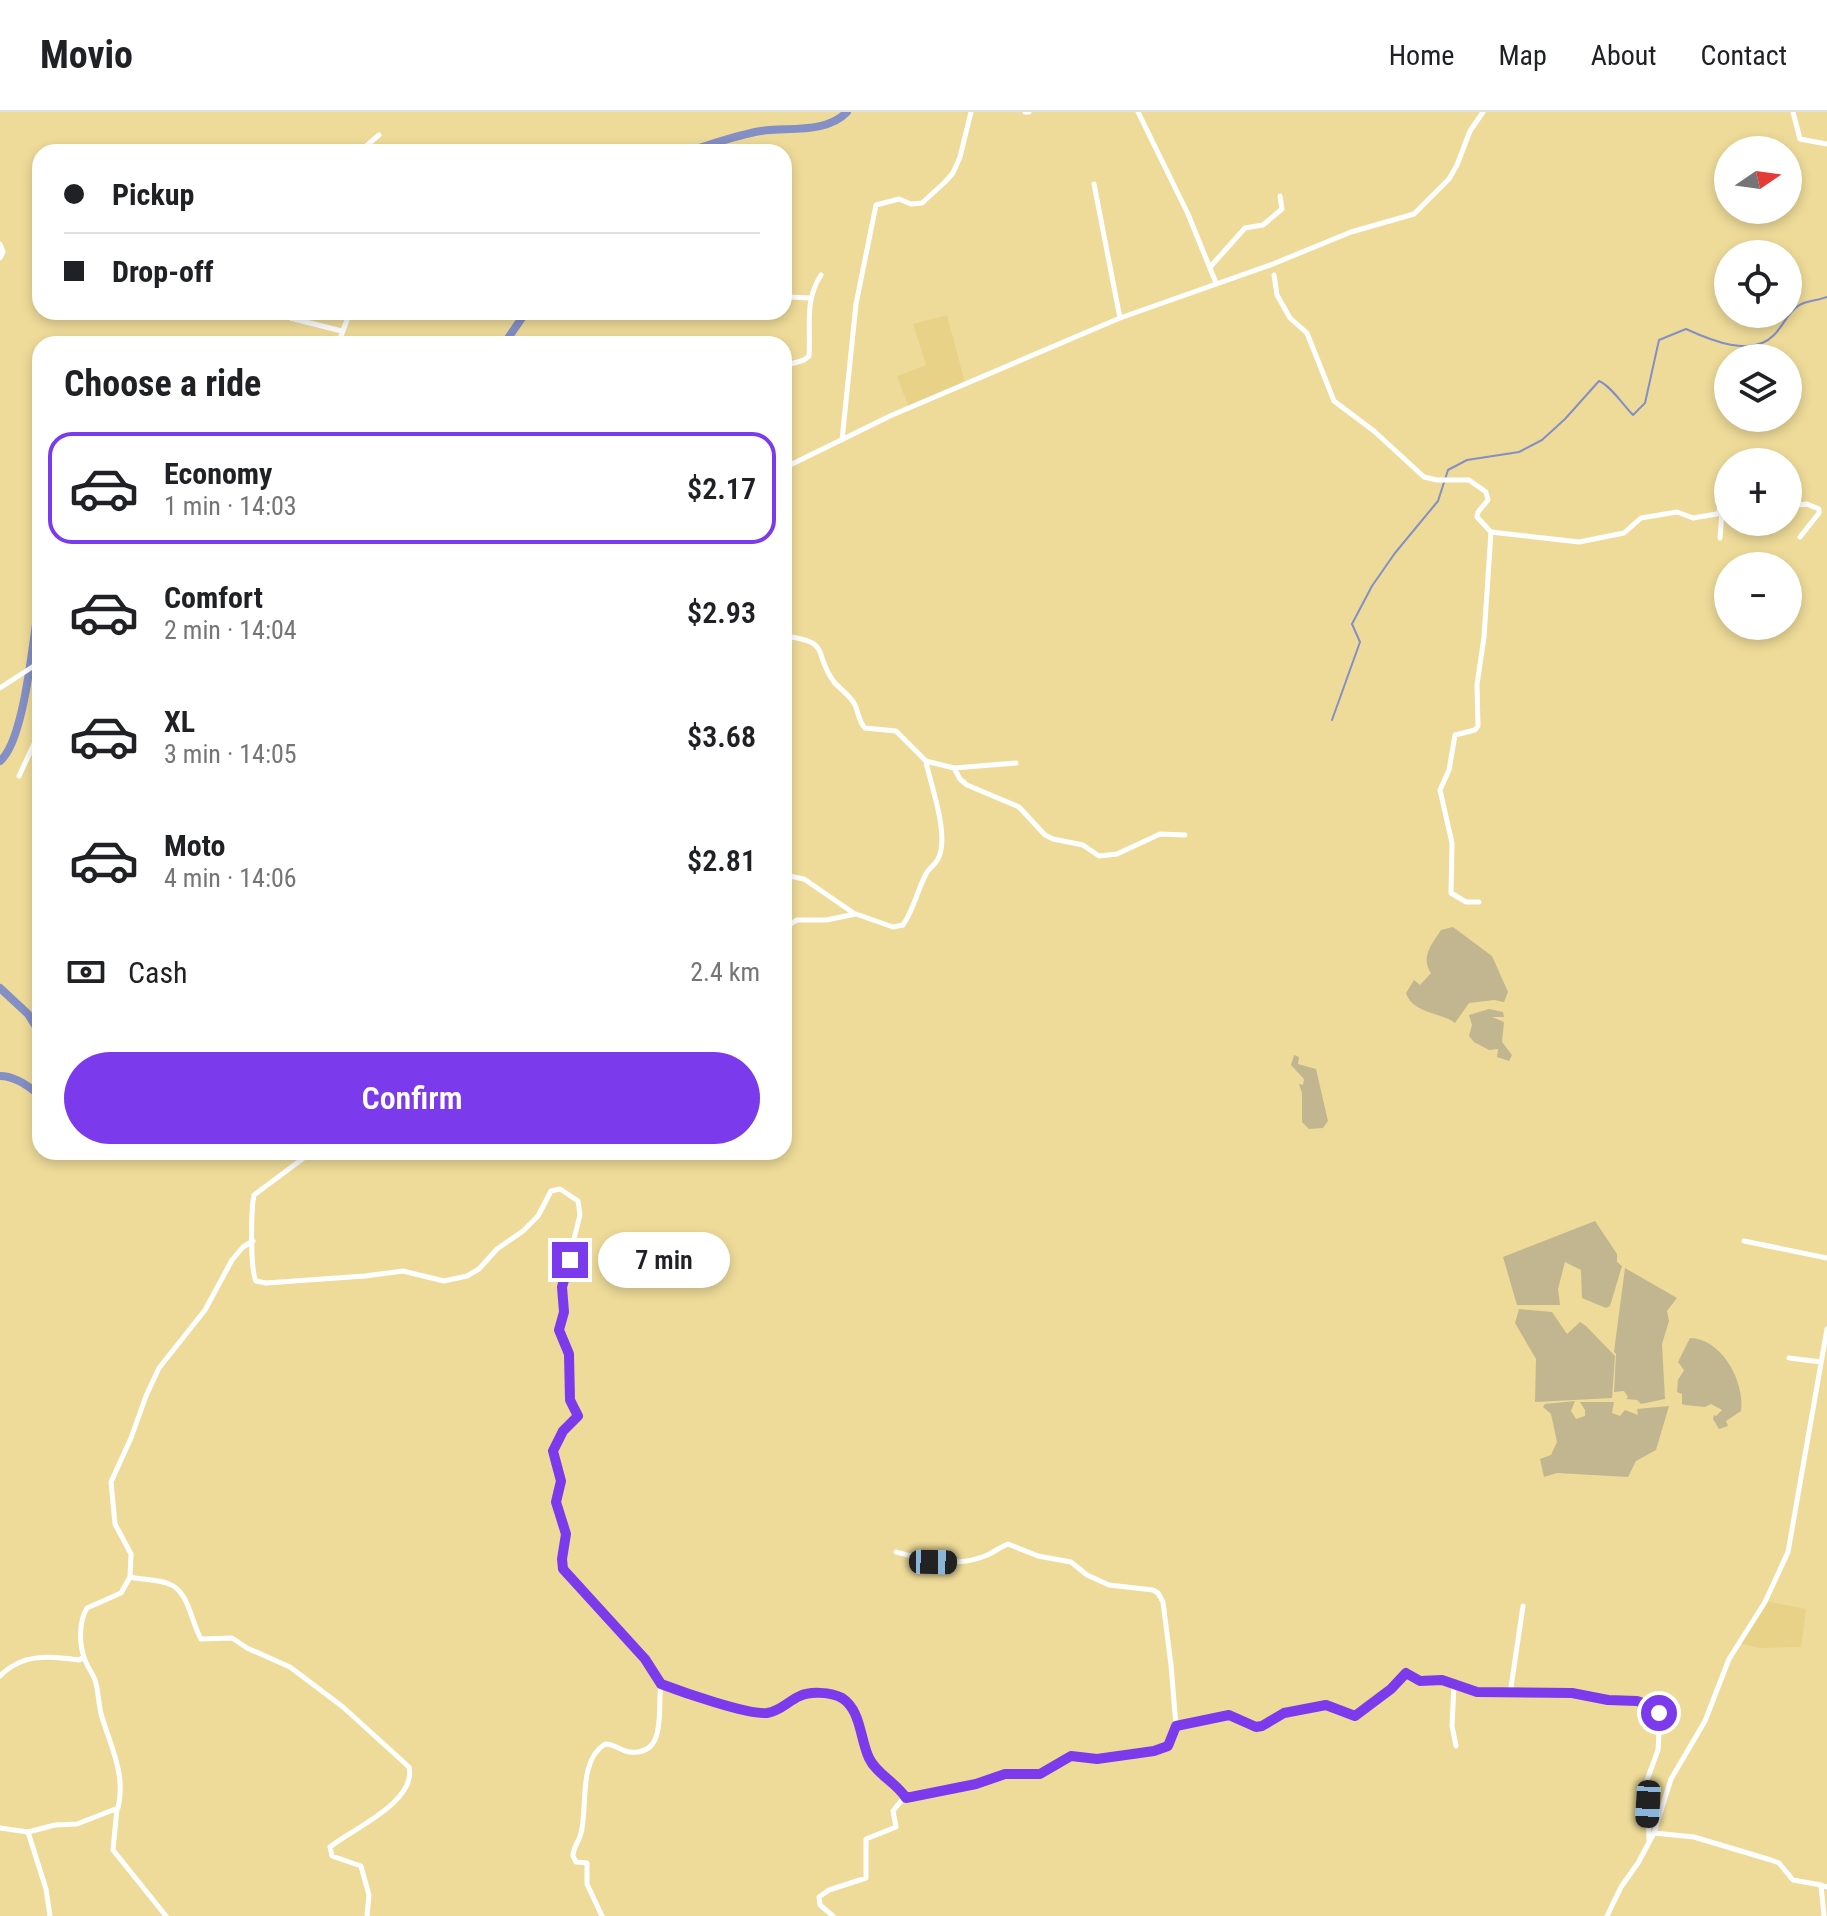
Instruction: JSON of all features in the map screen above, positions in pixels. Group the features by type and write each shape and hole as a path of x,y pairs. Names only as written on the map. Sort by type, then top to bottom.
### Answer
{"street":[{"path":"842,440 849,353 876,205 899,199 911,204 922,203 945,182 960,157 971,112"},
{"path":"1138,112 1152,136 1216,283"},
{"path":"792,464 890,416 1120,318 1216,283 1274,270 1351,232 1414,214 1449,179 1470,131 1483,112"},
{"path":"1793,112 1800,139 1827,144"},
{"path":"368,144 379,135"},
{"path":"1094,184 1120,318"},
{"path":"1211,266 1245,228 1263,225 1280,212 1280,196"},
{"path":"0,244 3,252 0,258"},
{"path":"1274,270 1277,295 1290,318 1307,333 1334,401 1374,431 1424,477 1469,480 1486,492 1488,500 1477,517 1491,532 1579,542 1624,533 1641,518 1677,512 1693,518 1714,514"},
{"path":"792,364 809,356 810,298 821,275"},
{"path":"792,297 810,298"},
{"path":"298,320 342,331"},
{"path":"340,336 347,320"},
{"path":"1802,505 1819,509 1819,513 1802,534"},
{"path":"1479,902 1466,902 1451,893 1452,843 1440,790 1449,770 1455,735 1475,730 1478,726 1477,685 1484,637 1491,532"},
{"path":"792,637 816,644 832,679 851,698 865,728 896,731 926,761 954,768 1016,763"},
{"path":"0,688 32,667"},
{"path":"19,776 32,748"},
{"path":"792,877 804,879 856,914 893,927 903,925 941,848 940,826 926,761"},
{"path":"954,768 967,785 1019,807 1045,835 1083,845 1099,856 1117,854 1160,834 1185,835"},
{"path":"792,923 856,914"},
{"path":"301,1160 254,1195 253,1277 261,1283 403,1271 452,1280 479,1269 497,1249 523,1231 538,1216 551,1191 560,1189 578,1201 580,1215 562,1287 564,1312 559,1325 569,1354 570,1400 578,1414 561,1434 553,1451 561,1481 556,1502 566,1534 561,1565 645,1659 661,1684 658,1731 652,1746 629,1752 605,1744 596,1752 589,1766 582,1829 573,1856 576,1862 587,1863 587,1884 602,1916"},
{"path":"166,1916 113,1850 121,1789 96,1685 84,1657 84,1613 90,1606 121,1593 130,1577 131,1554 114,1518 111,1489 113,1475 159,1368 205,1310 232,1260 253,1241"},
{"path":"1744,1241 1827,1258"},
{"path":"1607,1916 1612,1902 1654,1833 1671,1779 1705,1721 1729,1659 1765,1602 1788,1552 1827,1333"},
{"path":"1789,1358 1821,1362"},
{"path":"833,1916 820,1905 819,1897 829,1890 866,1878 866,1839 896,1827 894,1807 906,1798 976,1784 1005,1774 1040,1774 1071,1756 1097,1759 1154,1751 1168,1746 1176,1726 1165,1612 1158,1593 1109,1585 1087,1575 1071,1562 1038,1556 1008,1544 989,1555 956,1562 920,1560 896,1552"},
{"path":"130,1577 175,1587 201,1639 232,1638 285,1664 338,1703 409,1767 408,1785 394,1803 330,1847 332,1856 361,1866 368,1894 367,1916"},
{"path":"1510,1694 1523,1606"},
{"path":"0,1676 12,1666 35,1658 50,1656 79,1660 84,1657"},
{"path":"1176,1726 1229,1715 1256,1727 1284,1713 1326,1705 1355,1716 1391,1689 1406,1673 1420,1681 1442,1680 1477,1692 1572,1693 1608,1700 1637,1701 1656,1707 1660,1718 1658,1750 1649,1768 1646,1788 1649,1841"},
{"path":"661,1684 756,1712 776,1711 806,1694 839,1696 856,1714 873,1764 896,1784 906,1798"},
{"path":"1454,1685 1452,1726 1456,1746"},
{"path":"0,1828 28,1832 55,1825 88,1822 118,1808"},
{"path":"28,1832 46,1889 49,1915"},
{"path":"1654,1833 1694,1837 1779,1863 1793,1880 1824,1886 1824,1916"}],"shaded area":[{"path":"947,315 965,383 909,408 897,376 926,365 913,324"},
{"path":"1453,927 1492,956 1508,992 1504,1002 1469,1003 1455,1023 1421,1009 1406,993 1414,980 1420,985 1431,973 1427,956 1431,946 1441,930"},
{"path":"1489,1009 1503,1012 1504,1017 1492,1017 1504,1022 1502,1042 1512,1055 1509,1061 1497,1057 1498,1049 1489,1050 1469,1036 1472,1025 1469,1015"},
{"path":"1294,1055 1299,1057 1298,1064 1316,1069 1328,1121 1323,1128 1309,1129 1302,1122 1299,1084 1303,1085 1304,1079 1291,1065"},
{"path":"1595,1221 1622,1266 1610,1306 1606,1308 1582,1298 1581,1270 1565,1262 1558,1289 1560,1305 1517,1305 1503,1257"},
{"path":"1625,1268 1677,1298 1667,1311 1669,1321 1662,1344 1665,1399 1641,1404 1637,1400 1626,1399 1628,1397 1624,1391 1614,1392 1614,1352"},
{"path":"1519,1309 1552,1312 1567,1334 1580,1322 1586,1326 1615,1356 1612,1398 1535,1402 1536,1359 1515,1323"},
{"path":"1690,1338 1702,1340 1722,1354 1735,1376 1741,1411 1726,1421 1728,1426 1719,1429 1713,1419 1722,1410 1711,1404 1705,1407 1682,1404 1682,1394 1677,1392 1678,1380 1684,1370 1678,1362"},
{"path":"1575,1401 1571,1411 1576,1419 1585,1416 1580,1402 1614,1402 1612,1413 1620,1416 1625,1410 1638,1415 1637,1409 1669,1406 1656,1450 1636,1461 1628,1477 1557,1473 1544,1477 1540,1459 1551,1455 1557,1442 1551,1414 1543,1407 1545,1404"},
{"path":"1766,1601 1806,1609 1801,1647 1760,1648 1741,1644"}],"waterway":[{"path":"713,144 752,133 818,127 847,112"},
{"path":"1332,720 1360,642 1352,624 1372,586 1395,553 1438,501 1448,470 1467,460 1519,452 1542,440 1599,381 1633,415 1645,403 1659,340 1686,329 1731,345 1754,345 1774,335 1798,306 1827,297"},
{"path":"510,336 520,320"},
{"path":"0,761 15,735 32,651"},
{"path":"0,988 32,1020"},
{"path":"0,1076 22,1082 32,1090"}],"route":[{"path":"570,1260 562,1287 564,1312 559,1330 569,1354 570,1400 578,1416 561,1434 553,1454 561,1478 557,1509 566,1534 563,1569 651,1666 661,1684 768,1713 806,1694 829,1693 844,1699 856,1714 873,1764 896,1784 906,1798 976,1784 993,1776 1040,1774 1071,1756 1097,1759 1154,1751 1168,1746 1176,1726 1219,1716 1229,1715 1256,1727 1284,1713 1326,1705 1355,1716 1368,1709 1406,1673 1420,1681 1442,1680 1477,1692 1572,1693 1599,1699 1637,1701 1656,1707 1659,1713"}]}
